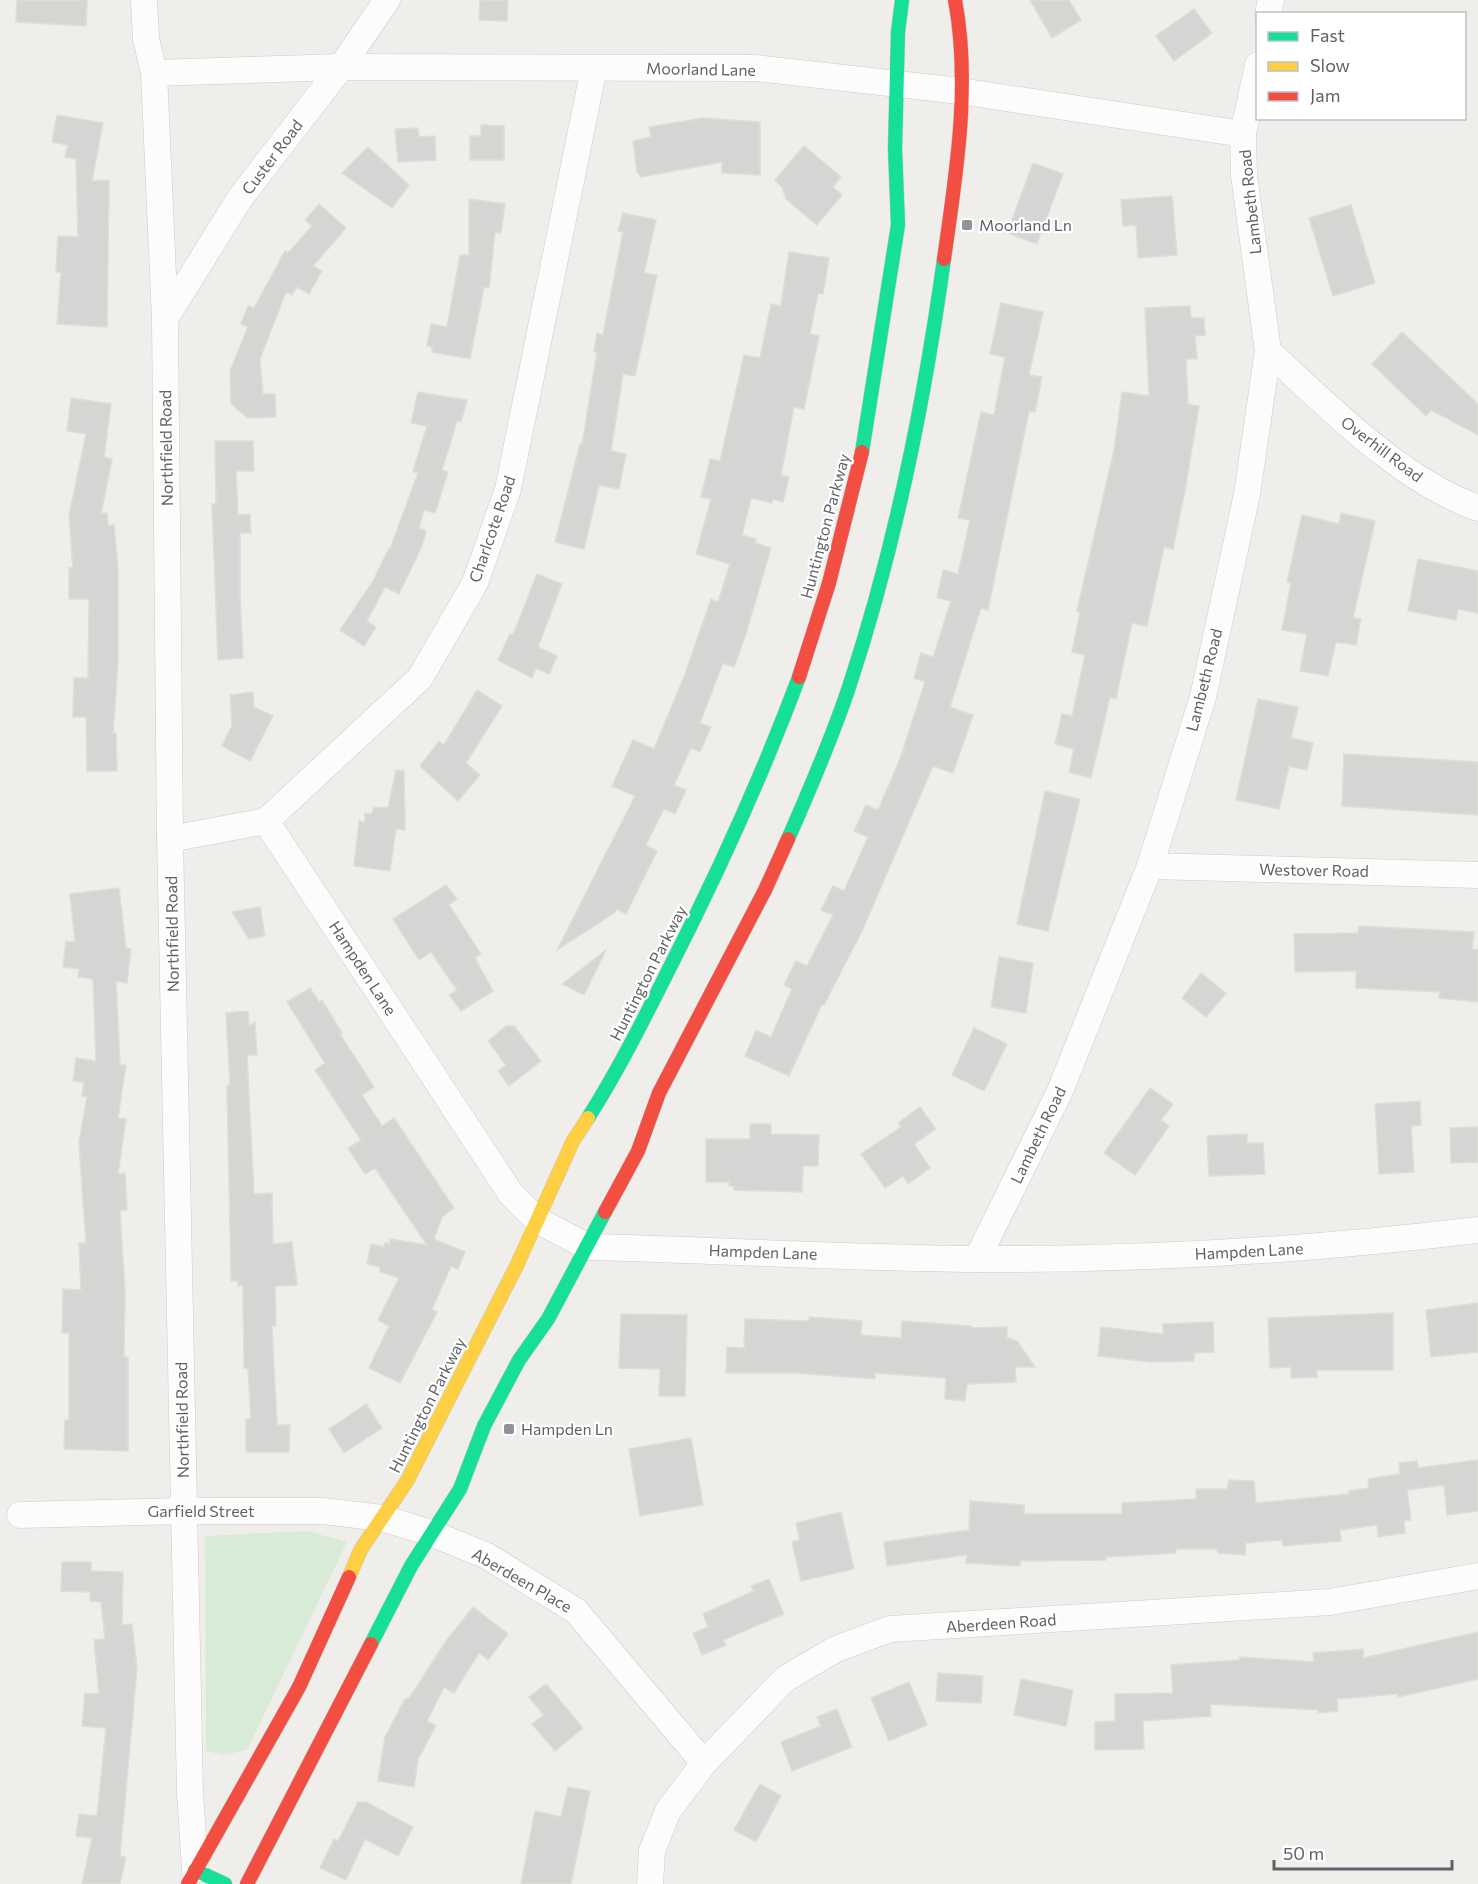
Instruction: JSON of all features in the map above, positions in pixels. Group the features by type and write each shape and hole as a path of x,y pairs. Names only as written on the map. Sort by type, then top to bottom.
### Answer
{"street":[{"name":"Northfield Road","path":"144,0 146,39 154,73 165,319 171,839 192,1877"},
{"name":"Custer Road","path":"165,319 240,198 341,67 387,0"},
{"name":"Huntington Parkway","path":"192,1877 299,1687 347,1576 407,1480 537,1220 573,1141 617,1072 707,894 764,770 801,672 852,500 880,349 898,225 895,148 902,0"},
{"path":"247,1884 411,1566 460,1489 484,1426 519,1360 548,1319 638,1151 659,1093 765,891 803,804 849,687 874,604 920,418 959,149 961,31 956,0"},
{"name":"Moorland Lane","path":"154,73 341,67 755,68 960,91 1243,134"},
{"name":"Charlcote Road","path":"266,821 420,678 475,583 508,489 594,68"},
{"name":"Lambeth Road","path":"976,1259 1060,1091 1150,866 1203,697 1247,494 1268,351 1244,175 1243,134 1256,70"},
{"name":"Overhill Road","path":"1268,351 1359,435 1452,499 1478,508"},
{"path":"171,839 266,821"},
{"name":"Hampden Lane","path":"266,821 511,1194 537,1220 588,1247 976,1259 1154,1256 1338,1246 1478,1230"},
{"name":"Westover Road","path":"1150,866 1478,874"},
{"name":"Garfield Street","path":"20,1515 184,1510 323,1511 382,1518"},
{"name":"Aberdeen Place","path":"382,1518 431,1533 487,1556 576,1611 704,1763"},
{"name":"Aberdeen Road","path":"650,1884 652,1851 668,1811 704,1763 785,1679 836,1649 890,1629 1330,1602 1478,1576"},
{"path":"192,1877 225,1884"}],"green space":[{"path":"307,1531 347,1542 247,1750 224,1755 206,1751 205,1536"}],"building":[{"path":"17,0 87,0 86,26 16,22"},
{"path":"480,0 508,0 507,21 479,20"},
{"path":"1030,0 1069,0 1081,20 1052,38"},
{"path":"1194,9 1212,33 1174,61 1156,36"},
{"path":"57,115 103,123 92,181 109,180 107,327 57,324 61,272 56,272 58,236 78,237 76,159 65,157 68,145 52,142"},
{"path":"703,118 760,122 760,175 722,173 722,162 641,177 637,172 633,141 651,137 649,127"},
{"path":"481,125 504,126 504,160 470,160 470,136 481,136"},
{"path":"418,128 419,137 435,136 436,160 398,162 395,129"},
{"path":"804,146 841,177 833,187 842,195 817,225 786,199 782,187 775,180"},
{"path":"368,147 409,185 392,208 342,173"},
{"path":"1033,163 1063,174 1037,244 1007,233"},
{"path":"1172,196 1177,255 1138,258 1136,225 1123,226 1121,200"},
{"path":"469,199 505,204 501,233 495,232 489,288 484,287 470,359 432,352 432,347 427,346 431,324 447,327 460,255 469,255"},
{"path":"319,204 346,228 313,266 322,271 309,294 297,287 292,295 286,292 260,359 263,394 275,394 276,417 248,418 231,404 230,371 248,327 241,324 248,306 254,308 285,251 288,253 312,226 305,220"},
{"path":"1351,205 1375,283 1333,296 1309,218"},
{"path":"623,213 656,220 644,273 657,275 635,376 623,374 611,451 626,454 619,489 599,485 584,549 555,542 580,444 582,445 597,352 594,352 597,333 603,335 623,232 618,231"},
{"path":"789,252 829,258 823,294 818,293 810,334 819,336 804,409 794,407 781,475 789,477 783,502 773,499 772,503 751,498 742,535 756,539 755,543 771,548 746,634 734,667 723,663 700,723 711,727 700,752 691,748 674,785 686,790 675,814 664,809 646,845 657,851 626,914 617,909 557,950 635,796 612,786 633,740 654,749 685,674 711,599 718,602 730,564 696,554 711,499 701,497 710,459 720,461 744,355 760,358 771,304 781,306"},
{"path":"1001,303 1043,312 1029,375 1042,377 1035,412 1029,411 988,610 981,608 950,707 973,715 953,773 933,766 862,931 824,1005 822,1004 789,1076 745,1056 756,1030 771,1037 792,989 784,985 796,961 807,966 833,915 821,910 833,886 844,891 868,837 854,831 866,805 878,810 900,759 925,682 914,678 921,653 933,657 951,601 937,598 943,570 958,574 970,520 958,518 981,412 994,415 1005,357 990,354"},
{"path":"1190,306 1191,318 1204,318 1205,335 1195,336 1197,359 1186,359 1188,404 1199,406 1173,549 1164,547 1147,626 1132,623 1116,699 1110,697 1091,778 1069,772 1074,749 1055,744 1062,714 1072,716 1085,655 1072,652 1080,612 1077,611 1114,450 1122,392 1149,396 1145,308"},
{"path":"1402,332 1478,404 1478,435 1431,410 1426,416 1372,364"},
{"path":"418,392 467,400 461,422 457,421 442,470 448,472 435,513 424,510 419,528 426,531 422,546 399,594 385,587 367,621 376,627 364,646 340,630 373,581 390,549 418,473 413,471 427,426 411,423"},
{"path":"71,398 111,404 104,457 112,459 101,514 107,513 108,525 114,525 118,567 118,663 113,733 116,733 117,771 87,771 86,717 73,717 74,678 88,678 89,599 69,599 69,568 73,568 69,516 86,434 67,431"},
{"path":"215,441 253,441 254,471 236,471 238,515 250,514 251,533 240,533 243,658 218,660 212,504 216,504"},
{"path":"1341,513 1375,521 1353,618 1361,619 1356,645 1336,642 1328,676 1300,671 1307,634 1282,630 1291,583 1287,582 1302,515 1339,524"},
{"path":"1418,559 1478,571 1478,613 1458,609 1456,620 1408,611"},
{"path":"537,574 562,584 538,647 557,656 549,674 536,668 532,678 498,660 510,634 513,635"},
{"path":"477,690 502,706 466,763 480,775 458,801 420,766 439,741 444,745"},
{"path":"253,692 254,707 273,716 250,761 222,746 232,725 230,695"},
{"path":"1258,699 1298,707 1291,738 1313,743 1307,770 1289,766 1279,809 1236,800"},
{"path":"1344,754 1478,762 1478,815 1342,806"},
{"path":"396,770 404,771 405,830 396,829 390,871 354,866 359,821 365,822 365,813 372,814 374,807 388,808"},
{"path":"1045,791 1080,799 1048,931 1017,924"},
{"path":"446,885 457,899 449,905 481,954 475,958 493,991 461,1011 449,995 457,990 431,952 419,960 393,919"},
{"path":"119,888 126,948 131,949 127,983 116,981 120,1065 126,1065 118,1118 126,1119 118,1174 125,1173 127,1210 120,1210 125,1291 124,1357 128,1357 128,1451 64,1449 65,1420 69,1420 69,1333 62,1333 63,1289 81,1290 79,1243 86,1243 79,1142 87,1097 82,1096 84,1082 73,1081 76,1058 96,1061 93,979 78,977 79,969 63,967 66,941 75,942 70,894"},
{"path":"260,907 265,936 249,939 232,912"},
{"path":"1359,926 1474,932 1472,949 1478,950 1478,1002 1439,998 1440,992 1356,988 1356,971 1295,972 1294,934 1358,933"},
{"path":"606,950 584,995 562,984"},
{"path":"999,957 1033,963 1026,1013 991,1007"},
{"path":"1201,973 1226,993 1206,1017 1182,998"},
{"path":"310,988 319,1002 322,1000 342,1033 340,1034 374,1087 362,1095 382,1126 394,1118 454,1208 442,1217 434,1239 465,1252 458,1269 451,1266 432,1309 437,1312 400,1383 369,1368 389,1326 378,1320 399,1278 380,1272 380,1267 367,1264 371,1244 384,1247 385,1243 390,1244 390,1239 427,1245 375,1168 365,1174 348,1148 361,1140 315,1070 325,1063 287,1002"},
{"path":"248,1011 249,1026 255,1022 257,1055 247,1055 254,1194 272,1193 273,1244 292,1242 297,1285 275,1286 276,1326 272,1326 277,1425 290,1425 289,1452 246,1452 246,1419 251,1419 248,1368 244,1368 243,1286 238,1286 238,1281 231,1281 227,1085 230,1085 226,1013"},
{"path":"506,1026 514,1026 541,1061 509,1086 498,1071 506,1065 488,1041"},
{"path":"974,1028 1007,1044 984,1091 952,1075"},
{"path":"1150,1088 1173,1104 1161,1120 1169,1126 1135,1175 1104,1153"},
{"path":"1420,1101 1421,1125 1411,1126 1414,1172 1379,1174 1375,1104"},
{"path":"920,1107 936,1129 914,1144 930,1168 908,1184 903,1176 885,1188 861,1154 901,1127 898,1123"},
{"path":"750,1124 771,1124 771,1134 819,1135 818,1166 803,1166 802,1192 734,1190 734,1186 729,1186 729,1182 706,1182 706,1139 750,1139"},
{"path":"1478,1127 1478,1162 1451,1163 1450,1128"},
{"path":"1247,1134 1247,1143 1263,1143 1265,1174 1209,1176 1207,1136"},
{"path":"1478,1303 1478,1352 1431,1357 1426,1310"},
{"path":"1393,1313 1393,1370 1317,1370 1317,1377 1291,1378 1291,1367 1270,1368 1268,1318"},
{"path":"621,1314 687,1315 685,1396 659,1396 660,1369 619,1368"},
{"path":"809,1317 862,1321 861,1335 901,1338 902,1321 971,1326 971,1328 1007,1327 1007,1338 1017,1341 1035,1367 1015,1367 1016,1382 967,1384 965,1401 945,1399 946,1378 875,1373 875,1379 795,1373 726,1373 727,1347 744,1348 745,1319 809,1321"},
{"path":"1213,1322 1214,1352 1194,1353 1194,1361 1152,1362 1098,1356 1101,1327 1163,1334 1163,1324"},
{"path":"366,1404 382,1428 344,1453 329,1429"},
{"path":"691,1438 703,1505 640,1516 629,1449"},
{"path":"1478,1460 1478,1511 1447,1515 1444,1485 1407,1490 1411,1520 1404,1520 1405,1533 1378,1537 1377,1525 1340,1530 1341,1541 1283,1546 1282,1540 1246,1543 1245,1555 1218,1553 1217,1549 1176,1549 1176,1553 1106,1557 1106,1560 1021,1561 1020,1566 966,1563 967,1555 887,1566 884,1542 969,1530 970,1501 1024,1505 1024,1514 1122,1514 1122,1503 1196,1499 1196,1489 1227,1489 1229,1480 1254,1481 1256,1503 1349,1494 1349,1491 1369,1488 1368,1479 1400,1474 1399,1463 1417,1461 1418,1468"},
{"path":"841,1512 854,1569 801,1581 792,1542 800,1540 796,1523"},
{"path":"62,1562 91,1562 91,1571 123,1572 122,1625 132,1624 137,1668 120,1856 126,1857 120,1884 82,1884 92,1838 76,1836 79,1814 97,1816 106,1728 82,1726 85,1693 99,1694 94,1640 105,1639 101,1602 90,1601 90,1592 61,1591"},
{"path":"769,1579 784,1614 723,1640 726,1645 702,1655 693,1633 708,1627 703,1614 754,1591 751,1586"},
{"path":"473,1607 508,1634 488,1660 479,1653 454,1693 444,1687 427,1721 436,1726 418,1759 414,1787 378,1781 385,1737 405,1699 410,1697 446,1641"},
{"path":"1478,1632 1478,1679 1398,1697 1397,1694 1337,1699 1338,1711 1318,1713 1318,1710 1210,1704 1211,1716 1143,1721 1144,1749 1095,1750 1095,1722 1115,1721 1115,1694 1173,1693 1171,1665 1239,1660 1240,1657 1314,1662 1313,1653 1363,1649 1363,1658"},
{"path":"938,1673 983,1676 981,1703 936,1701"},
{"path":"1021,1679 1073,1690 1066,1726 1014,1715"},
{"path":"909,1682 927,1725 889,1741 871,1698"},
{"path":"546,1684 583,1728 555,1751 532,1724 544,1715 529,1697"},
{"path":"837,1709 852,1747 792,1771 781,1742 821,1726 817,1717"},
{"path":"760,1784 781,1796 756,1842 734,1830"},
{"path":"568,1787 590,1791 571,1884 521,1884 535,1811 561,1817"},
{"path":"358,1802 366,1802 413,1827 398,1856 365,1839 346,1880 320,1868 334,1839 338,1841"}],"traffic: fast":[{"path":"862,452 898,225 895,148 898,32 902,0"},
{"path":"788,839 842,706 880,582 917,421 944,259"},
{"path":"588,1118 631,1043 706,894 755,787 799,677"},
{"path":"371,1644 411,1566 460,1489 484,1426 519,1360 548,1319 605,1212"},
{"path":"195,1870 225,1884"}],"traffic: slow":[{"path":"349,1577 361,1549 407,1481 517,1265 573,1141 588,1118"}],"traffic: jam":[{"path":"944,259 957,163 962,97 960,32 955,0"},
{"path":"799,677 829,583 862,452"},
{"path":"605,1212 638,1151 659,1093 765,890 788,839"},
{"path":"188,1884 299,1687 349,1577"},
{"path":"247,1884 371,1644"}],"place":[{"name":"Moorland Ln","path":"967,225"},
{"name":"Hampden Ln","path":"509,1429"}]}
